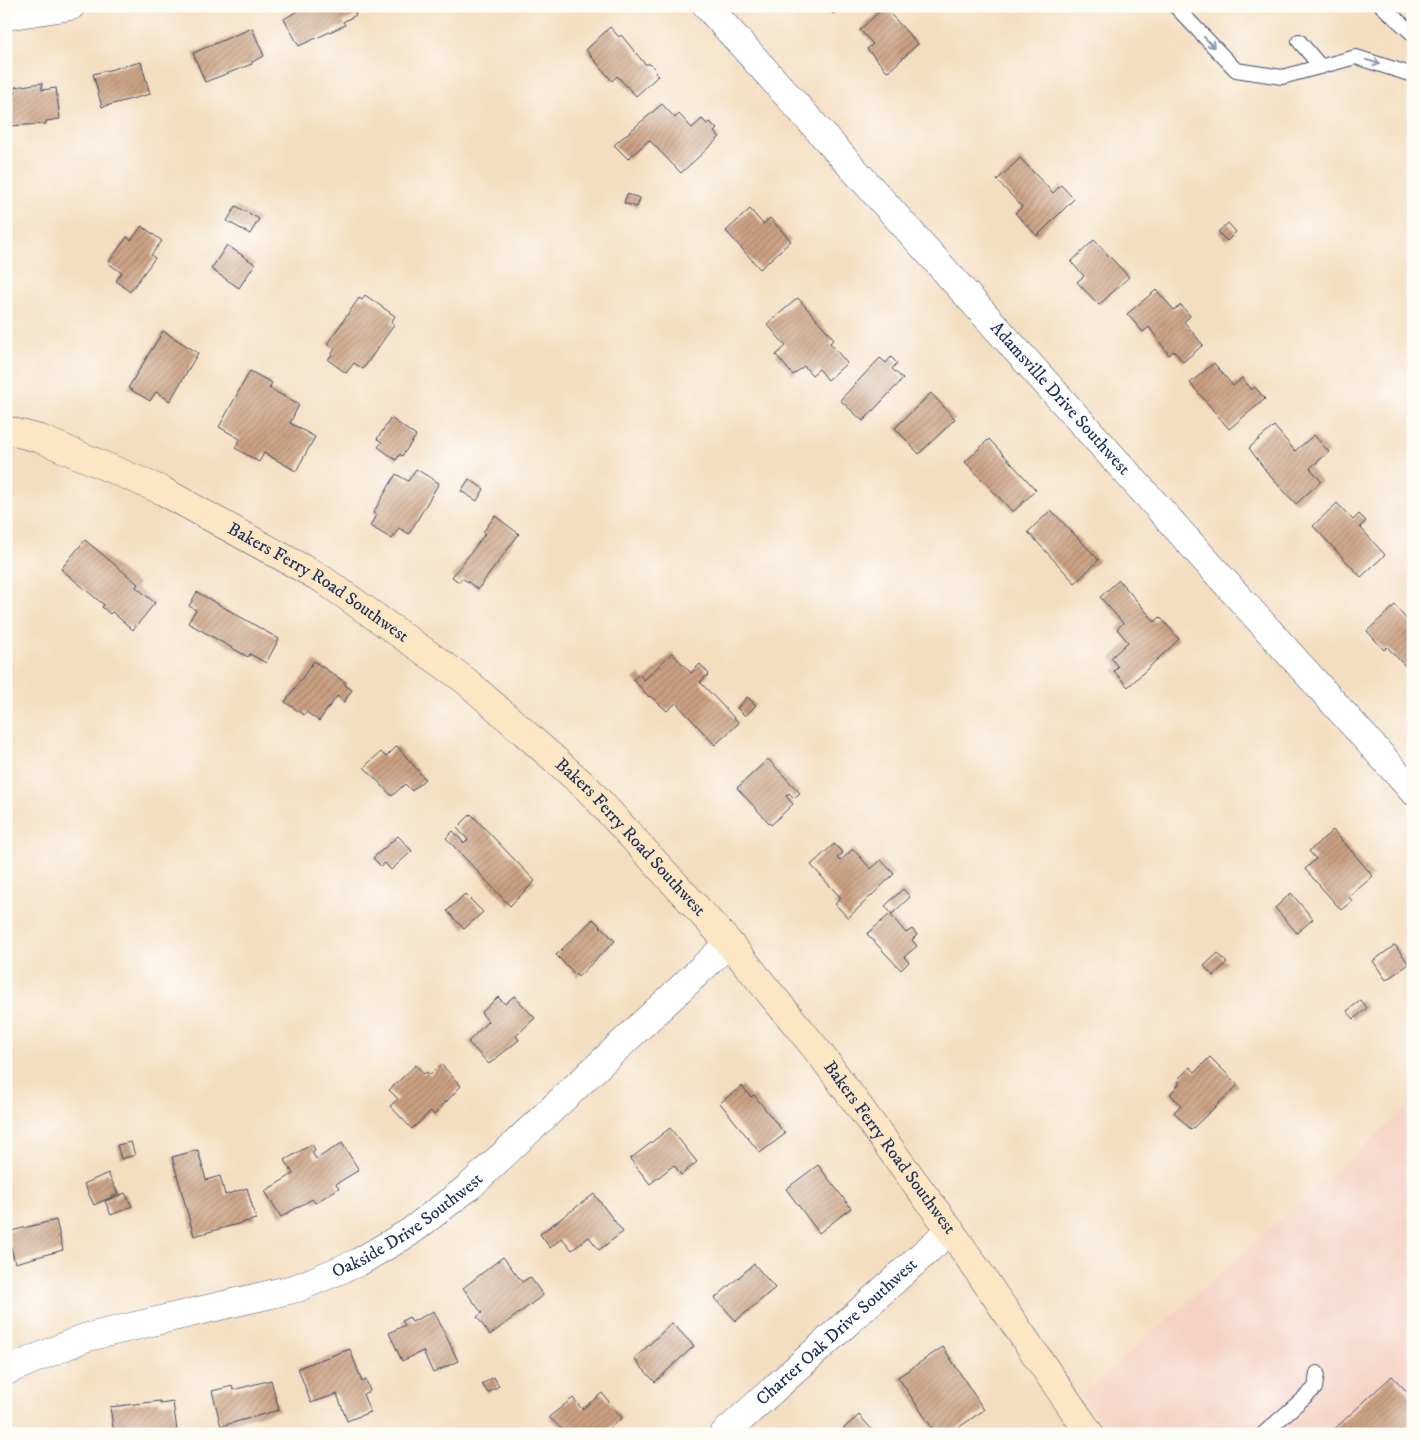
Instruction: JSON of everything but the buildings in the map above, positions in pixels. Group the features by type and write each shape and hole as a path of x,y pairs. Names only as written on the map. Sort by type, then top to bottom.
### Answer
{"street":[{"path":"6,16 71,6"},
{"name":"Adamsville Drive Southwest","path":"707,6 1413,791"},
{"name":"Bakers Ferry Road Southwest","path":"6,430 41,439 161,490 322,579 465,680 588,789 730,942 821,1055 950,1230 1090,1434"},
{"name":"Oakside Drive Southwest","path":"6,1372 84,1338 297,1288 359,1262 410,1232 470,1186 730,942"},
{"name":"Charter Oak Drive Southwest","path":"724,1434 950,1230"}],"lane":[{"path":"1175,6 1236,70 1282,77 1356,57 1413,75"},
{"path":"1382,6 1413,34"},
{"path":"1299,41 1321,67"},
{"path":"1263,1434 1315,1388 1317,1373"}],"shaded area":[{"path":"1413,1103 1413,1434 1107,1434 1082,1395"}]}
